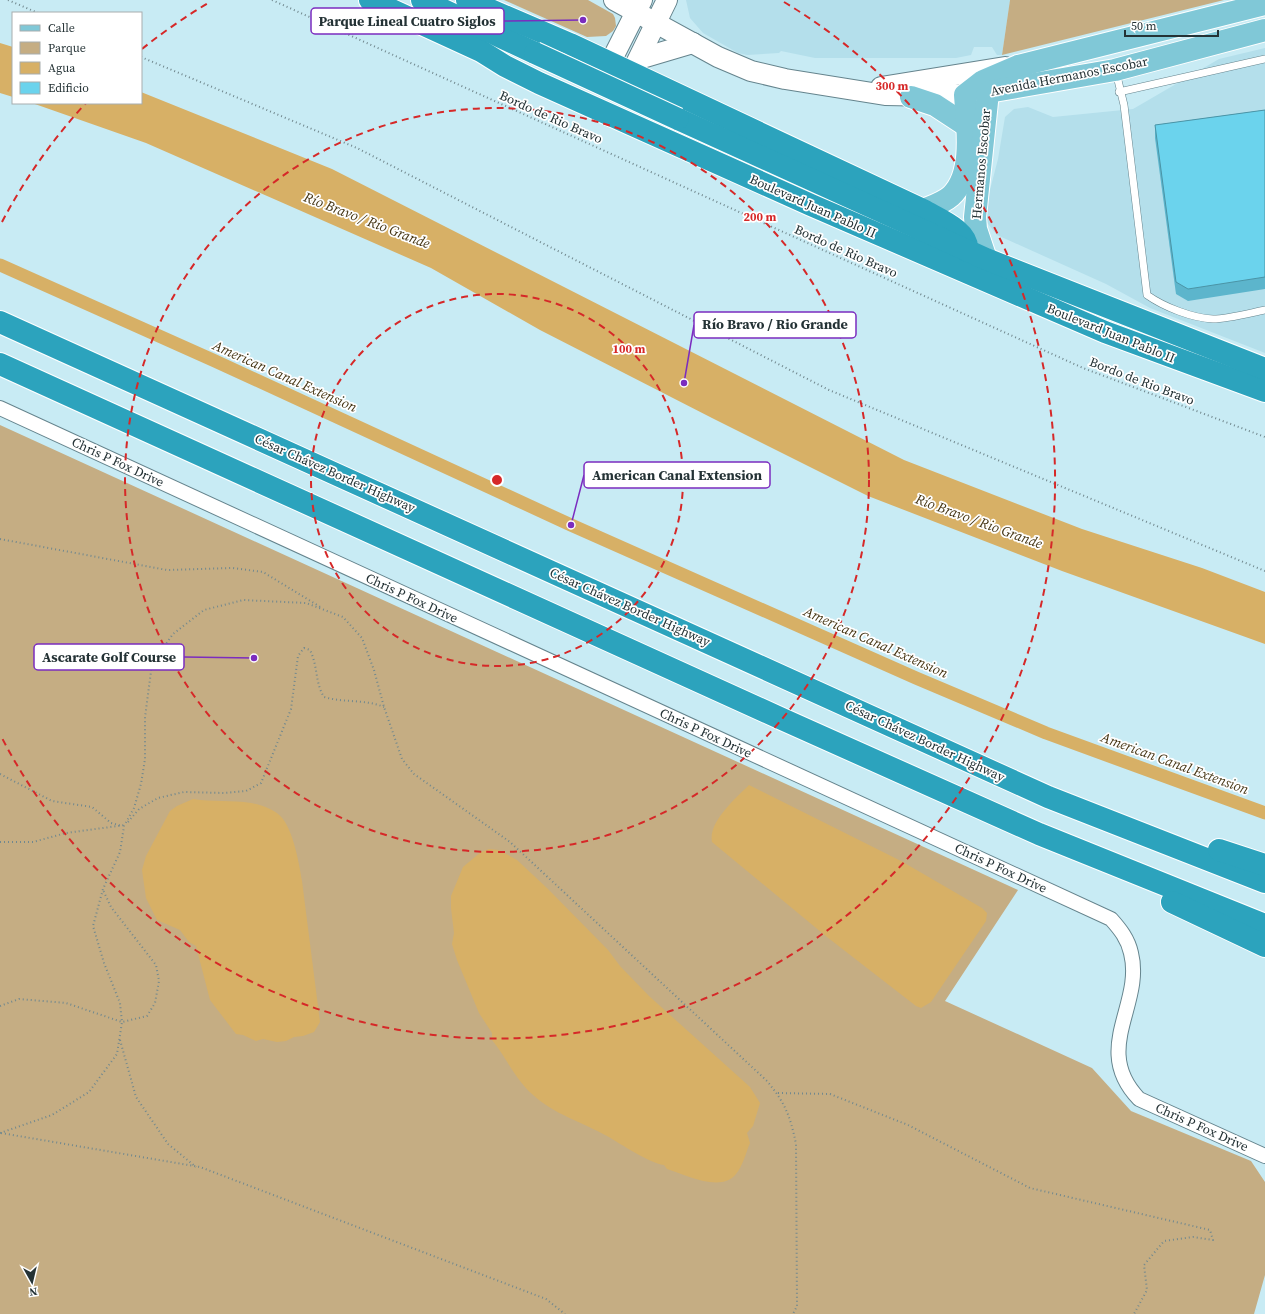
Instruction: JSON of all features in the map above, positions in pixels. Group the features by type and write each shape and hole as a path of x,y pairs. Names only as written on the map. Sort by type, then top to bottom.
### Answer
{"highway":[{"name":"Boulevard Juan Pablo II","path":"370,0 481,51 505,66 539,83 811,206 1105,332 1265,391"},
{"name":"Boulevard Juan Pablo II","path":"422,0 976,255 1265,369"},
{"path":"468,0 610,63 635,66 676,93 924,210 962,235 967,246 976,255"},
{"path":"556,73 564,75 570,73 575,65 575,55 570,44"},
{"path":"481,51 507,53 556,73 778,175 811,206"},
{"path":"662,121 658,113 659,106 663,100 676,93"},
{"name":"César Chávez Border Highway","path":"0,322 1048,797 1265,882"},
{"path":"0,364 782,720 1039,834 1265,924"},
{"path":"1048,797 1128,819 1265,865"},
{"path":"1039,834 1127,880 1265,946"}],"main road":[{"name":"Avenida Hermanos Escobar","path":"976,91 997,73 1018,66 1265,4"},
{"name":"Avenida Hermanos Escobar","path":"976,91 1115,70 1265,30"},
{"path":"911,97 935,105 976,130 1011,98 1036,82"},
{"name":"Hermanos Escobar","path":"976,91 976,255"},
{"name":"Hermanos Escobar","path":"924,210 944,201 952,195 960,184 976,130"}],"street":[{"name":"Hermanos Escobar","path":"614,0 639,6 656,23 694,42 718,57 751,71 785,79 859,91 911,97 976,91"},
{"path":"617,100 667,0"},
{"path":"596,91 639,6"},
{"path":"635,66 694,42"},
{"path":"928,80 1018,66"},
{"name":"Hermanos Escobar","path":"859,91 928,80"},
{"path":"928,80 959,82 976,91"},
{"name":"Chris P Fox Drive","path":"0,408 1111,919 1127,941 1133,966 1132,980 1119,1036 1118,1051 1124,1079 1130,1090 1139,1099 1265,1156"}],"lane":[{"path":"1119,92 1265,59"},
{"path":"1115,70 1119,92 1124,105 1146,295 1180,312 1213,319 1265,310"}],"path":[{"path":"8,0 36,12"},
{"name":"Bordo de Rio Bravo","path":"272,0 1083,368 1265,437"},
{"path":"142,57 357,148 829,390 1265,571"},
{"path":"0,539 167,570 233,568 263,572 326,611"},
{"path":"0,1133 52,1115 89,1092 117,1054 122,1022 120,1003 104,962 93,926 103,889 120,852 124,826 134,808 141,784 152,664 173,634 204,610 244,600 306,603 343,617 362,638 374,670 384,707 402,759 414,774 510,842 767,1081 782,1099 791,1120 796,1144 797,1306 793,1314"},
{"path":"0,842 33,842 66,833 124,826 139,809 158,798 184,792 224,793 246,791 261,782 291,709 298,656 304,648 310,650 314,659 318,687 324,698 339,701 374,703 384,707"},
{"path":"0,774 52,800 92,807 111,823 124,826"},
{"path":"0,1006 19,999 66,1003 122,1022 147,1016 155,1003 159,981 156,965 111,908 103,889"},
{"path":"120,1039 136,1097 168,1144 196,1167"},
{"path":"777,1093 830,1094 908,1125 1030,1188 1210,1230 1213,1240 1193,1237 1164,1241 1144,1265 1147,1290 1134,1314"},
{"path":"0,1133 196,1167 546,1299 565,1314"}],"shaded area":[{"path":"686,0 1010,0 1002,55 997,55 992,47 974,47 971,55 956,58 815,58 781,51 779,53 747,55 738,53 703,33 690,18"},
{"path":"1265,48 1265,353 1150,308 1106,284 997,235 984,219 985,209 998,159 1005,117 1014,109 1028,107 1053,117 1133,109 1219,59"}],"green space":[{"path":"504,0 588,0 613,14 616,26 613,31 606,36 587,37"},
{"path":"1010,0 1224,0 1002,55"},
{"path":"0,425 1018,890 945,1001 1092,1068 1131,1111 1251,1161 1265,1182 1265,1275 1254,1314 0,1314"}],"water":[{"path":"0,43 12,47 12,97 0,93"},
{"path":"142,92 332,169 904,460 1082,529 1202,568 1265,592 1265,644 1062,571 868,496 540,330 431,268 146,143 35,104 142,104"},
{"path":"749,785 901,861 982,908 987,913 986,921 931,1002 921,1008 916,1006 827,937 712,842 714,826 724,811"},
{"path":"193,799 244,802 260,805 277,813 287,825 296,849 302,881 320,1022 314,1032 303,1036 294,1037 286,1041 277,1042 263,1039 256,1041 243,1035 236,1034 210,1000 196,946 189,942 180,930 157,920 146,898 142,870 146,856 170,811"},
{"path":"489,849 499,850 517,860 608,950 620,966 649,996 750,1087 760,1103 753,1126 747,1133 750,1143 741,1167 730,1179 722,1182 703,1181 667,1169 664,1165 658,1164 643,1157 607,1136 549,1107 532,1094 516,1075 492,1040 492,1033 479,1013 452,944 454,933 451,896 463,867 481,852"}],"building":[{"path":"1265,110 1265,277 1188,289 1176,282 1155,125"}],"waterway":[{"name":"American Canal Extension","path":"0,265 215,361 571,525 916,678 1046,733 1265,813"}],"place":[{"name":"Parque Lineal Cuatro Siglos","path":"583,20"},
{"name":"Río Bravo / Rio Grande","path":"684,383"},
{"name":"American Canal Extension","path":"571,525"},
{"name":"Ascarate Golf Course","path":"254,658"}]}
